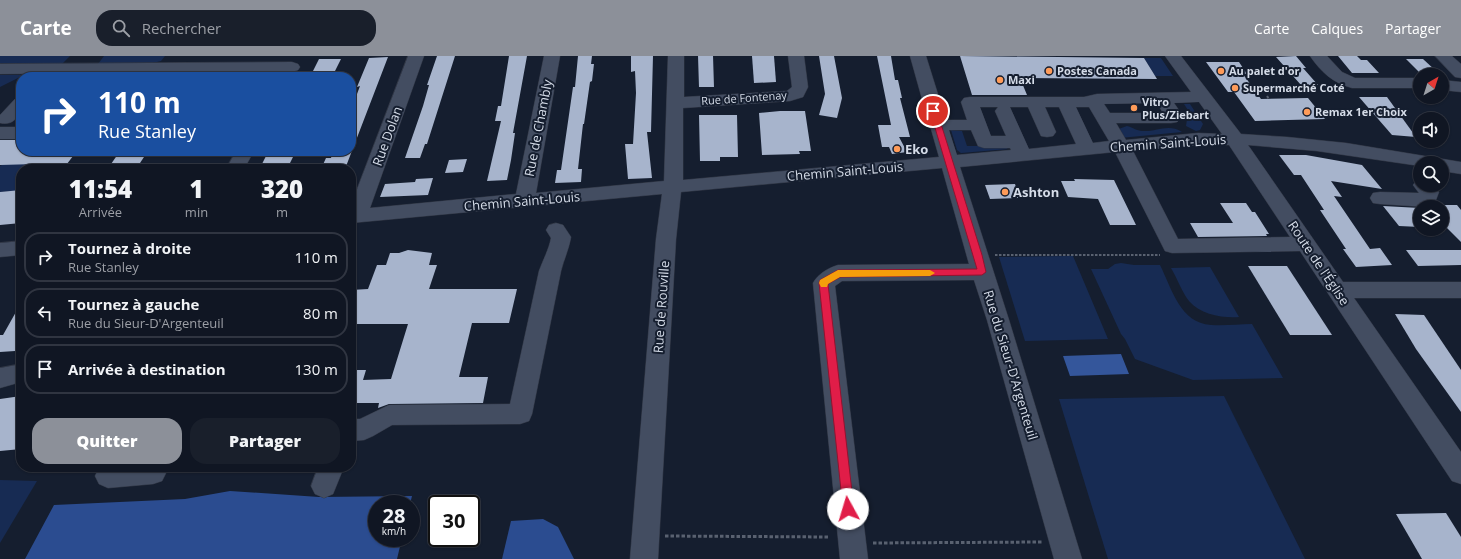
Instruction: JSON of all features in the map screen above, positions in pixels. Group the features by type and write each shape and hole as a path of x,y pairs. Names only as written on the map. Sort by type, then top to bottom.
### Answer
{"street":[{"name":"Rue Dolan","path":"356,211 416,56"},
{"name":"Rue de Chambly","path":"525,200 552,56"},
{"name":"Rue de Rouville","path":"644,559 666,239 670,198 673,187 676,56"},
{"name":"Rue de Fontenay","path":"676,102 790,96 798,93 800,87 796,56"},
{"name":"Rue du Sieur-D'Argenteuil","path":"918,56 937,124 998,320 1068,559"},
{"name":"Route de l'Église","path":"1173,56 1202,97 1235,139 1243,154 1307,244 1459,468"},
{"path":"1318,56 1336,76 1352,83 1413,83"},
{"path":"1443,56 1461,72"},
{"path":"59,72 171,62 292,67"},
{"path":"0,69 36,72"},
{"path":"1138,83 1174,116 1171,118"},
{"path":"1046,84 1060,102 1087,150"},
{"path":"1075,84 1104,118 1121,146 1172,246 1307,244"},
{"path":"1449,86 1461,87"},
{"path":"1019,149 984,142 970,102 1089,102 1110,91 1155,98 1202,97"},
{"path":"1034,102 1047,132"},
{"path":"16,109 3,126 16,131"},
{"path":"1004,111 1019,149"},
{"path":"1104,118 1171,118 1198,139"},
{"path":"937,124 978,125"},
{"name":"Chemin Saint-Louis","path":"356,216 949,162 1019,149 1087,150 1198,139 1281,141 1327,145 1413,159"},
{"path":"1398,156 1413,174"},
{"path":"1449,166 1461,168"},
{"path":"1380,198 1427,200 1429,192"},
{"path":"356,430 364,429 389,415 520,414 555,253 550,247 552,235 556,230 562,197"},
{"path":"0,250 16,248"},
{"path":"854,559 824,283 838,274 980,263"},
{"path":"1337,290 1461,290"},
{"path":"0,378 16,374"},
{"path":"110,472 108,476 154,472"}],"path":[{"path":"980,263 1166,255"}],"shaded area":[{"path":"0,56 70,56 62,64 0,65"},
{"path":"104,56 165,56 161,61 153,63 98,64"},
{"path":"1144,58 1161,58 1173,76 1155,76"},
{"path":"0,75 16,75 16,79 0,87"},
{"path":"1184,104 1190,104 1203,124 1200,130 1196,131 1186,126 1187,119 1193,118"},
{"path":"1127,126 1140,131 1172,128 1182,132 1120,138 1116,130"},
{"path":"951,130 962,131 967,146 1003,146 1008,149 961,153 957,150"},
{"path":"41,156 36,164 16,164 16,191 0,192 0,166"},
{"path":"1073,256 1108,339 1025,341 999,257"},
{"path":"1121,263 1134,265 1160,265 1178,303 1184,311 1200,323 1211,325 1252,324 1283,378 1193,380 1135,359 1121,334 1091,269 1108,269 1115,264"},
{"path":"1210,267 1239,317 1212,315 1199,310 1186,297 1171,268"},
{"path":"1121,354 1129,374 1070,376 1063,356"},
{"path":"1224,396 1305,559 1108,559 1059,399"},
{"path":"0,480 37,481 0,543"},
{"path":"230,491 319,497 368,496 368,547 400,547 397,559 25,559 54,505 185,499"},
{"path":"543,519 558,527 574,559 502,559 511,521"}],"building":[{"path":"437,56 455,56 427,144 425,144 420,158 405,158 423,106 429,85 427,85"},
{"path":"509,56 527,56 513,133 515,133 511,160 507,180 487,181 501,121 495,121 498,106 501,106"},
{"path":"578,56 592,56 591,64 594,64 583,124 578,169 582,169 581,182 555,183 557,170 561,170 573,87 575,87"},
{"path":"631,56 653,56 651,132 647,132 652,178 628,179 625,144 633,144 636,93 635,71 631,72"},
{"path":"698,56 713,56 714,87 699,87"},
{"path":"752,56 774,56 776,82 754,83"},
{"path":"819,56 834,56 842,98 837,118 819,115 825,94"},
{"path":"877,56 891,56 895,80 898,80 902,98 900,98 910,137 899,137 907,152 892,154 889,147 882,147 878,125 891,125"},
{"path":"960,56 1144,58 1157,79 1020,78 1027,95 972,95"},
{"path":"1296,56 1306,68 1303,68 1318,85 1301,85 1276,57"},
{"path":"1338,56 1357,56 1361,60 1367,60 1379,73 1352,73"},
{"path":"388,57 356,140 356,97 360,86 357,87 369,58"},
{"path":"319,59 341,59 334,72 312,72"},
{"path":"1406,59 1423,59 1433,68 1415,68"},
{"path":"1206,62 1239,62 1247,74 1243,74 1261,99 1308,98 1325,119 1255,121 1234,92 1228,92"},
{"path":"1359,97 1387,97 1413,133 1413,137 1392,135"},
{"path":"805,111 811,151 799,151 800,154 762,155 759,113"},
{"path":"699,115 737,115 738,157 720,157 720,161 700,161"},
{"path":"0,140 16,140 16,156 73,156 67,164 0,165"},
{"path":"1279,155 1306,155 1362,165 1382,189 1331,181 1342,197 1334,196 1370,249 1380,248 1392,265 1356,267 1343,249 1346,249 1320,210 1324,210 1301,175 1294,175"},
{"path":"117,156 145,156 139,164 111,164"},
{"path":"266,156 294,156 290,164 262,164"},
{"path":"332,156 350,156 347,164 323,164 326,158 331,158"},
{"path":"467,159 463,172 445,173 449,160"},
{"path":"433,178 428,195 380,197 385,184 415,182 416,179"},
{"path":"1074,179 1114,180 1136,225 1110,225 1098,199 1068,197 1061,181 1075,181"},
{"path":"1015,184 1019,198 990,199 985,185"},
{"path":"16,190 16,223 0,225 0,192"},
{"path":"1220,203 1246,203 1252,212 1255,212 1269,234 1266,234 1267,236 1198,237 1190,223 1233,223"},
{"path":"1449,205 1457,205 1461,210 1461,242 1449,230"},
{"path":"1383,206 1413,208 1413,227 1399,226"},
{"path":"408,250 432,253 429,265 437,265 429,289 517,289 509,323 472,323 459,377 488,377 483,403 389,404 378,408 379,403 356,403 356,370 366,370 363,380 391,379 408,324 356,324 356,290 368,289 377,265 386,265 390,253 399,253"},
{"path":"1406,250 1461,250 1461,265 1418,266"},
{"path":"1248,266 1287,266 1332,335 1290,335"},
{"path":"16,312 15,351 0,352 0,335 3,335"},
{"path":"1395,314 1424,315 1461,370 1461,412 1416,349"},
{"path":"16,397 16,449 0,451 0,399"},
{"path":"1446,513 1461,537 1461,559 1422,559 1396,514"}],"slow traffic":[{"path":"824,284 838,274 930,273"}],"place":[{"name":"Postes Canada","path":"1049,71"},
{"name":"Au palet d'or","path":"1221,71"},
{"name":"Maxi","path":"1000,80"},
{"name":"Supermarché Coté","path":"1235,88"},
{"name":"Vitro Plus/Ziebart","path":"1134,108"},
{"name":"Remax 1er Choix","path":"1307,112"},
{"name":"Eko","path":"897,149"},
{"name":"Ashton","path":"1005,192"}],"route":[{"path":"848,509 824,283 838,274 982,272 933,111"}]}
